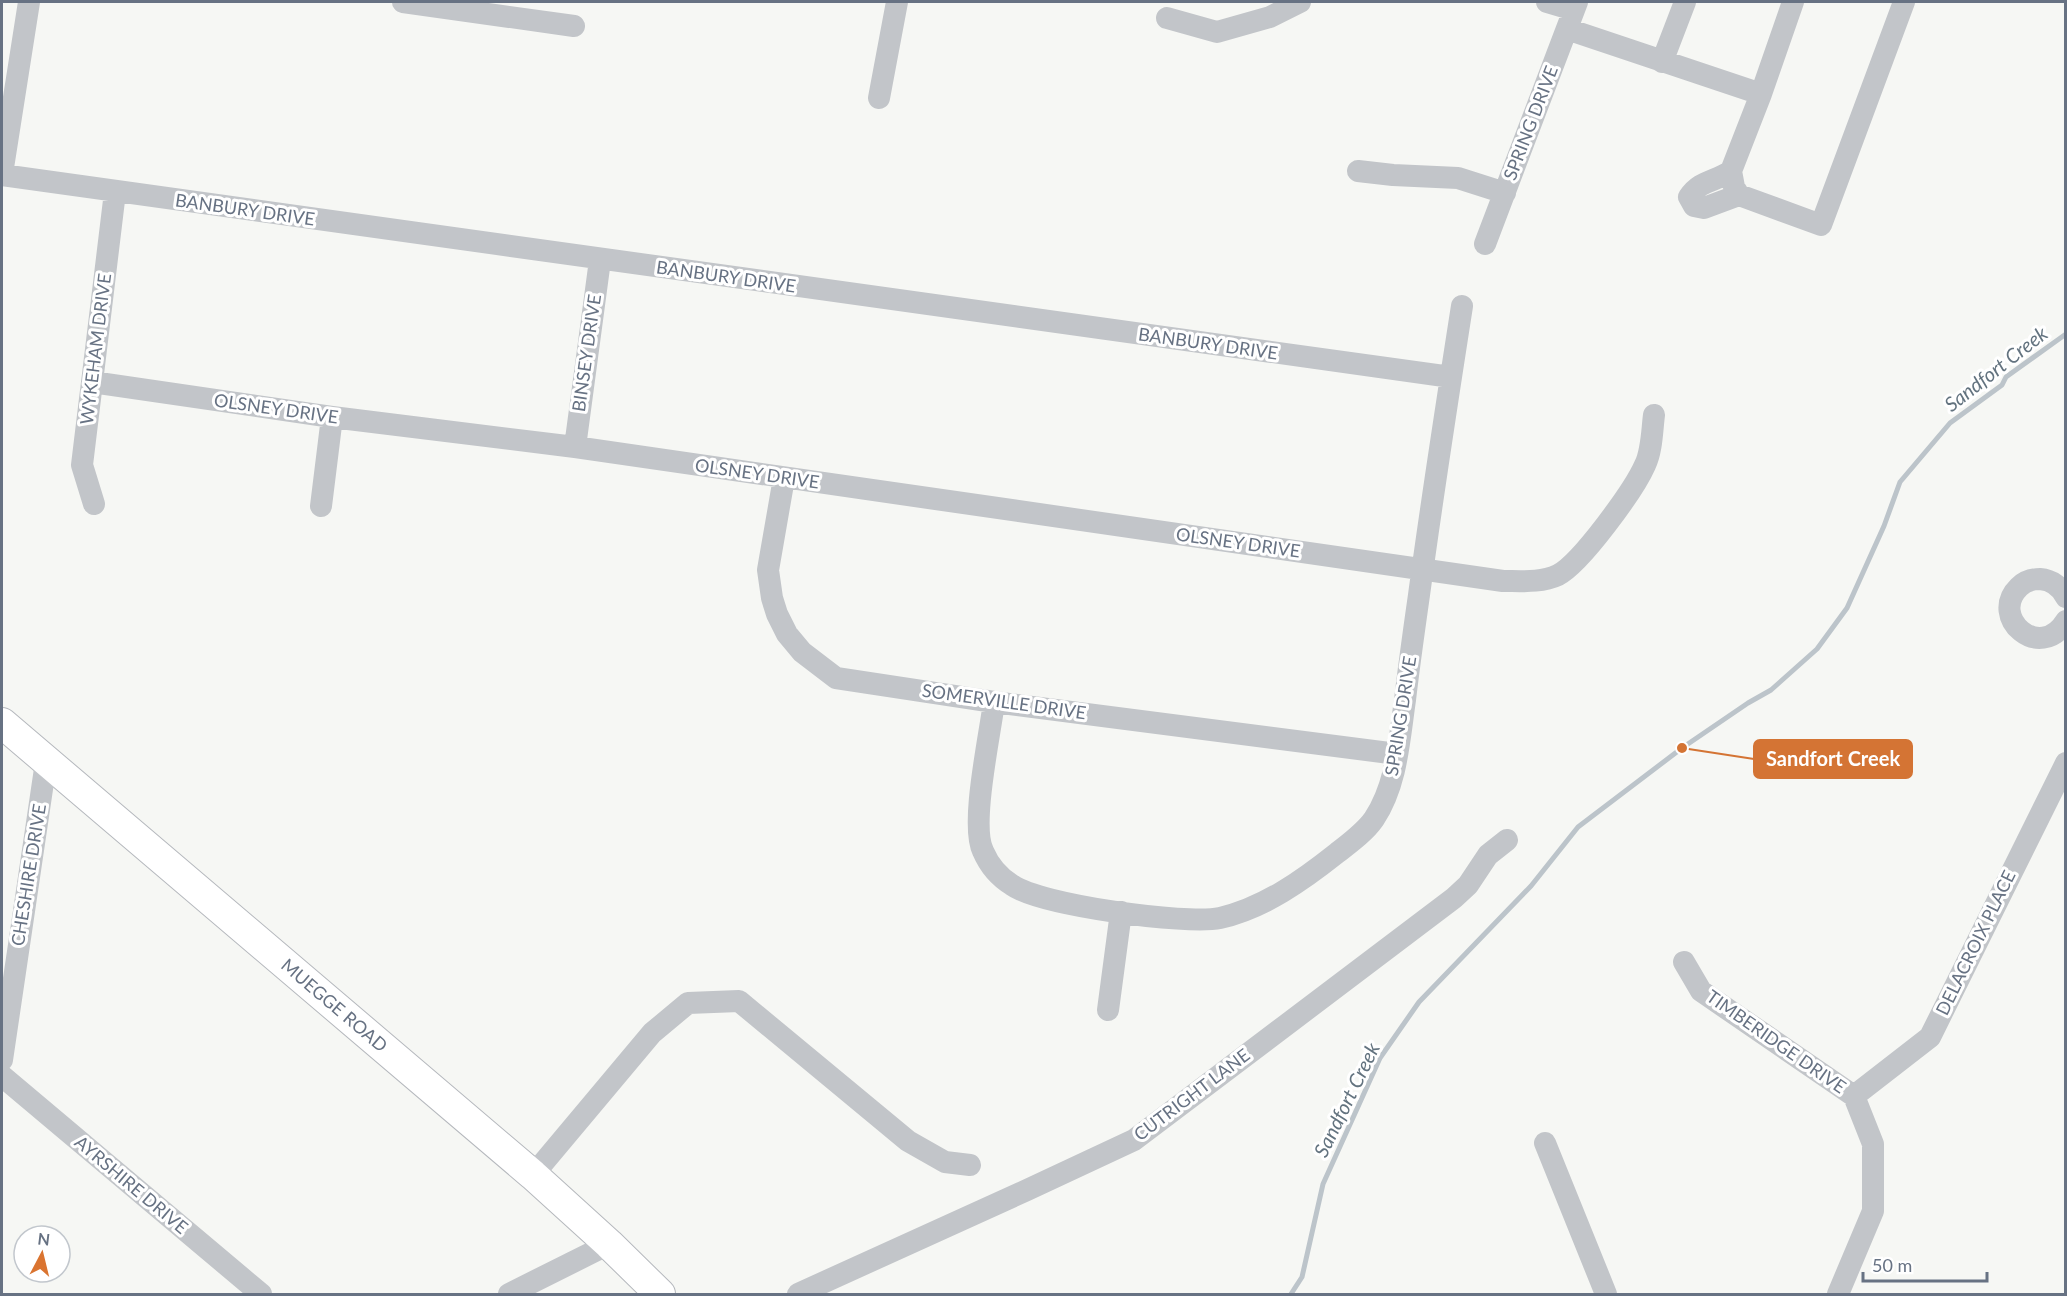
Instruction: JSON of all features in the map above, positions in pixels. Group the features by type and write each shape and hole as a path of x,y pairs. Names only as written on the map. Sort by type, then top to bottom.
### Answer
{"main road":[{"name":"MUEGGE ROAD","path":"2,723 532,1175 609,1244 660,1294"}],"street":[{"path":"2,175 29,2"},
{"path":"403,2 574,26"},
{"path":"879,98 897,2"},
{"path":"1167,18 1217,32 1270,17 1300,2"},
{"path":"1547,2 1662,62 1761,94"},
{"path":"1662,62 1685,2"},
{"path":"1793,2 1731,171 1734,187 1739,195 1821,225 1904,2"},
{"name":"SPRING DRIVE","path":"1485,244 1573,14"},
{"path":"1358,171 1458,178 1505,193"},
{"path":"1731,171 1721,178 1694,188 1689,197 1694,206 1704,208 1739,195"},
{"name":"BANBURY DRIVE","path":"2,175 1451,377"},
{"name":"WYKEHAM DRIVE","path":"94,504 82,465 115,192"},
{"name":"BINSEY DRIVE","path":"575,447 600,260"},
{"name":"SPRING DRIVE","path":"994,702 978,821 981,848 993,868 1012,885 1033,896 1121,912 1178,918 1219,918 1255,905 1302,880 1355,838 1373,820 1390,789 1462,306"},
{"name":"OLSNEY DRIVE","path":"92,381 332,417 575,447 1503,581 1530,581 1557,575 1577,561 1631,489 1646,464 1654,415"},
{"path":"321,506 332,417"},
{"name":"SOMERVILLE DRIVE","path":"784,478 768,570 772,598 787,634 802,652 836,678 994,702 1397,754"},
{"path":"2063,630 2045,637 2035,638 2026,635 2012,621 2010,602 2020,586 2038,579 2048,580 2056,585 2066,597"},
{"name":"CHESHIRE DRIVE","path":"2,1060 46,762"},
{"name":"DELACROIX PLACE","path":"1854,1096 1930,1037 2066,763"},
{"name":"CUTRIGHT LANE","path":"798,1294 1134,1140 1454,898 1468,885 1488,855 1507,840"},
{"path":"1107,1010 1121,912"},
{"name":"TIMBERIDGE DRIVE","path":"1684,962 1701,991 1854,1096 1873,1144 1873,1211 1838,1294"},
{"path":"532,1175 652,1033 688,1003 740,1001 908,1141 945,1162 970,1165"},
{"name":"AYRSHIRE DRIVE","path":"2,1076 261,1294"},
{"path":"1545,1143 1606,1294"},
{"path":"509,1294 609,1244"}],"waterway":[{"name":"Sandfort Creek","path":"1291,1294 1302,1277 1323,1184 1380,1058 1419,1002 1531,886 1578,827 1682,748 1771,690 1817,649 1847,608 1884,526 1900,482 1950,423 2002,385 2006,377 2066,334"}],"place":[{"name":"Sandfort Creek","path":"1682,748"}]}
